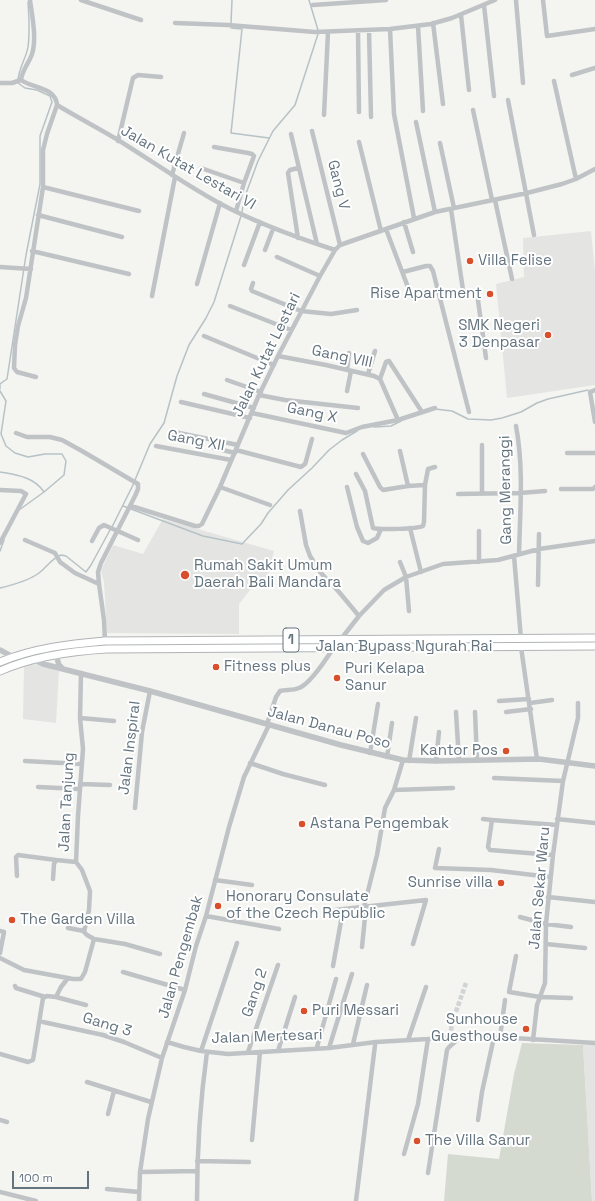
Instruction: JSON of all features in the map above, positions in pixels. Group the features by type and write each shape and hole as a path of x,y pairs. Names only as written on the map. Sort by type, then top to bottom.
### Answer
{"highway":[{"name":"Jalan Bypass Ngurah Rai","path":"0,662 13,657 65,644 105,641 282,644 334,647 521,643 595,638"},
{"name":"Jalan Bypass Ngurah Rai","path":"0,671 33,659 107,649 282,644 341,639 595,646"}],"street":[{"path":"20,80 32,53 34,44 30,0"},
{"path":"81,0 141,20"},
{"path":"313,5 386,0"},
{"path":"175,23 228,25 317,32 390,29 433,24 495,0"},
{"path":"516,0 523,83"},
{"path":"543,0 547,36 595,29"},
{"path":"484,5 494,96"},
{"path":"461,14 469,90"},
{"path":"433,24 443,104"},
{"path":"418,26 423,111"},
{"path":"390,29 394,114 414,218"},
{"path":"369,30 371,116"},
{"path":"358,31 359,112"},
{"path":"324,115 328,32"},
{"path":"572,75 595,68"},
{"path":"118,141 133,78 138,75 161,77"},
{"path":"0,83 12,83 20,80 45,90 57,100 57,105 47,134 44,150 43,187 29,269 26,298 18,326 15,346 14,368 17,372 36,377"},
{"path":"554,81 576,179"},
{"path":"508,100 534,235"},
{"name":"Jalan Kutat Lestari VI","path":"57,105 220,203 273,229 335,250"},
{"path":"473,110 512,279"},
{"path":"416,122 435,212"},
{"name":"Gang V","path":"312,131 340,245"},
{"path":"152,296 174,176 184,133"},
{"path":"291,134 317,244"},
{"path":"359,142 383,230 403,272 412,298"},
{"path":"440,143 452,208 463,290 474,291 477,293 486,358"},
{"path":"214,147 253,155 237,211"},
{"path":"201,168 244,183"},
{"path":"298,168 290,170 288,173 298,238"},
{"name":"Jalan Kutat Lestari","path":"130,508 182,523 199,526 205,518 220,487 260,394 291,330 320,276 335,250 340,245 414,218 435,212 527,194 562,184 576,179 595,169"},
{"path":"43,187 139,211"},
{"path":"197,284 220,203"},
{"path":"38,215 122,237"},
{"path":"244,265 260,222"},
{"path":"404,222 413,252"},
{"path":"266,250 273,229"},
{"path":"32,251 129,274"},
{"path":"278,258 320,276"},
{"path":"403,272 426,266 430,266 433,271 469,412"},
{"path":"0,267 29,269"},
{"path":"253,283 251,289 252,291 301,311 331,314 357,310"},
{"path":"230,306 291,330"},
{"path":"204,336 274,365"},
{"path":"368,374 375,351"},
{"path":"347,391 349,353"},
{"name":"Gang VIII","path":"278,356 368,374 380,380 398,420"},
{"path":"380,380 386,363 389,361 422,412"},
{"path":"227,380 260,394 285,400 358,408"},
{"path":"593,391 595,422"},
{"name":"Gang X","path":"204,394 253,410 346,433 362,427 398,420 435,408"},
{"path":"181,402 250,418"},
{"name":"Gang Meranggi","path":"516,426 519,438 520,493 516,555 521,643 537,759"},
{"path":"174,432 215,440 236,449 301,467 306,462 312,439"},
{"path":"16,433 27,437 50,437 62,440 138,484 138,489 130,508 116,531 98,572 105,641"},
{"path":"211,456 215,440"},
{"name":"Gang XII","path":"156,446 231,460"},
{"path":"482,446 482,493"},
{"path":"214,448 236,449"},
{"path":"400,450 408,486"},
{"path":"566,453 595,452"},
{"path":"363,454 381,489 384,490 408,486 425,486"},
{"path":"356,474 365,491 372,526 375,529 410,528 421,527 424,524 425,486 428,469 435,467"},
{"path":"220,487 270,505"},
{"path":"347,487 357,527 363,542 368,543 377,538 381,529"},
{"path":"561,489 593,489 595,487"},
{"path":"0,490 21,491 26,494 0,543"},
{"path":"458,494 545,491"},
{"path":"300,511 306,545 310,556 320,572 359,616"},
{"path":"92,541 100,526 104,525 138,540"},
{"path":"410,528 421,572"},
{"path":"480,531 480,562"},
{"path":"538,585 539,534"},
{"path":"25,540 55,553 60,562 81,577 99,584"},
{"path":"341,639 359,616 384,590 406,577 443,564 498,560 539,549 595,541"},
{"path":"400,562 406,577 409,611"},
{"name":"Jalan Pengembak","path":"139,1201 140,1172 151,1102 162,1058 185,990 196,946 206,916 214,880 244,777 268,725 276,697 280,691 298,689 302,687 320,667 334,647"},
{"path":"0,650 13,657"},
{"path":"56,655 59,665 63,669"},
{"name":"Jalan Danau Poso","path":"33,659 43,664 150,691 387,757 406,760 436,761 537,759 595,766"},
{"name":"Jalan Tanjung","path":"81,674 80,718 83,740 76,862 82,870 90,891 84,931"},
{"name":"Jalan Inspiral","path":"135,808 142,732 150,691"},
{"path":"499,701 552,700"},
{"name":"Jalan Sekar Waru","path":"533,1040 535,1016 545,983 546,924 557,819 563,781 578,718 578,703"},
{"path":"370,753 378,704"},
{"path":"506,712 531,710"},
{"path":"456,712 458,761"},
{"path":"475,712 477,760"},
{"path":"80,718 114,721"},
{"path":"362,947 365,907 377,855 385,808 406,760 416,718"},
{"path":"387,757 392,724"},
{"path":"436,761 439,732"},
{"path":"25,761 82,764"},
{"path":"250,763 283,774 325,785"},
{"path":"494,778 563,781"},
{"path":"38,786 110,785"},
{"path":"394,790 453,788"},
{"path":"483,819 557,826"},
{"path":"557,819 595,823"},
{"path":"492,820 489,849 553,855"},
{"path":"439,849 435,868 491,870 550,877"},
{"path":"17,876 17,855 76,862"},
{"path":"53,879 54,864 56,860"},
{"path":"214,880 252,885"},
{"path":"548,897 595,902"},
{"path":"335,910 426,900 413,944"},
{"path":"333,966 343,910"},
{"path":"206,916 279,929"},
{"path":"520,917 546,924 571,927"},
{"path":"68,928 84,931 87,936 94,939 125,944 160,954"},
{"path":"0,931 4,932 0,954"},
{"path":"0,958 24,970 77,979 83,977 94,939"},
{"path":"201,1051 237,943"},
{"path":"546,944 585,948"},
{"path":"516,956 509,992 540,997 571,998"},
{"name":"Gang 2","path":"248,1052 278,964"},
{"path":"123,972 185,990"},
{"path":"329,1048 352,974"},
{"path":"56,997 68,978"},
{"path":"317,1047 336,979"},
{"path":"353,1044 367,985"},
{"path":"15,986 16,988 45,997 56,997 86,1005"},
{"path":"408,1040 426,987"},
{"path":"0,1054 28,1062 33,1060 42,1000 45,997"},
{"path":"278,1051 294,997"},
{"path":"500,1037 505,1000"},
{"name":"Gang 3","path":"43,1022 103,1035 162,1058"},
{"path":"428,1173 447,1050 456,1042 459,1036"},
{"name":"Jalan Mertesari","path":"167,1042 184,1048 228,1054 317,1047 329,1048 369,1042 459,1036 595,1043"},
{"path":"478,1120 482,1092 494,1037"},
{"path":"404,1154 418,1104 428,1039"},
{"name":"Jalan Mertesari","path":"375,1045 390,1041"},
{"path":"356,1201 375,1045 369,1042"},
{"path":"197,1201 197,1161 202,1092 207,1052"},
{"path":"252,1140 260,1052"},
{"path":"87,1082 151,1102"},
{"path":"108,1114 114,1091"},
{"path":"0,1120 7,1122"},
{"path":"197,1161 249,1162"},
{"path":"140,1172 197,1171"},
{"path":"107,1189 139,1192"},
{"path":"0,1192 36,1201"}],"shaded area":[{"name":"SMK Negeri 3 Denpasar","path":"591,231 595,272 595,385 507,398 496,284 524,277 523,238"},
{"name":"Rumah Sakit Umum Daerah Bali Mandara","path":"163,519 274,551 266,582 258,580 239,604 239,634 107,633 104,582 101,571 113,545 143,554"},
{"path":"259,643 260,645 102,647 23,659 0,667 0,665 12,660 38,653 89,646"},
{"path":"36,664 59,671 56,723 23,719 24,665"},
{"path":"522,1043 583,1045 592,1201 444,1201 448,1154 499,1159 514,1074"},
{"path":"583,1045 595,1045 595,1201 592,1201"}],"waterway":[{"path":"231,23 232,0"},
{"path":"309,0 318,30"},
{"path":"0,389 0,384 7,379 26,255 40,184 40,136 52,102 50,96 37,90 25,88 18,83 19,74 28,47 28,2"},
{"path":"231,28 242,29 231,133 269,138"},
{"path":"242,212 244,199 258,161 273,131 295,105 318,34"},
{"path":"135,480 150,444 164,423 177,376 189,345 214,302 241,216"},
{"path":"435,409 452,411 468,419 491,420 521,412 548,399 588,390"},
{"path":"0,391 6,401 1,434 6,446 15,453 28,457 45,454 62,454 66,461 64,475 19,510"},
{"path":"374,427 391,426 401,421"},
{"path":"123,506 203,536 242,544 261,524 268,513 288,490 329,450 357,431"},
{"path":"0,472 30,480 44,492"},
{"path":"112,527 134,483"},
{"path":"0,588 35,576 54,559 61,555 66,556 86,572 110,530"},
{"path":"0,551 4,540"}],"tunnel":[{"path":"450,1037 452,1023 466,983"}],"place":[{"name":"Villa Felise","path":"470,261"},
{"name":"Rise Apartment","path":"490,294"},
{"name":"SMK Negeri 3 Denpasar","path":"548,335"},
{"name":"Rumah Sakit Umum Daerah Bali Mandara","path":"185,575"},
{"name":"Fitness plus","path":"216,667"},
{"name":"Puri Kelapa Sanur","path":"337,678"},
{"name":"Kantor Pos","path":"506,751"},
{"name":"Astana Pengembak","path":"302,824"},
{"name":"Sunrise villa","path":"501,883"},
{"name":"Honorary Consulate of the Czech Republic","path":"218,906"},
{"name":"The Garden Villa","path":"12,920"},
{"name":"Puri Messari","path":"304,1011"},
{"name":"Sunhouse Guesthouse","path":"526,1029"},
{"name":"The Villa Sanur","path":"417,1141"}]}
